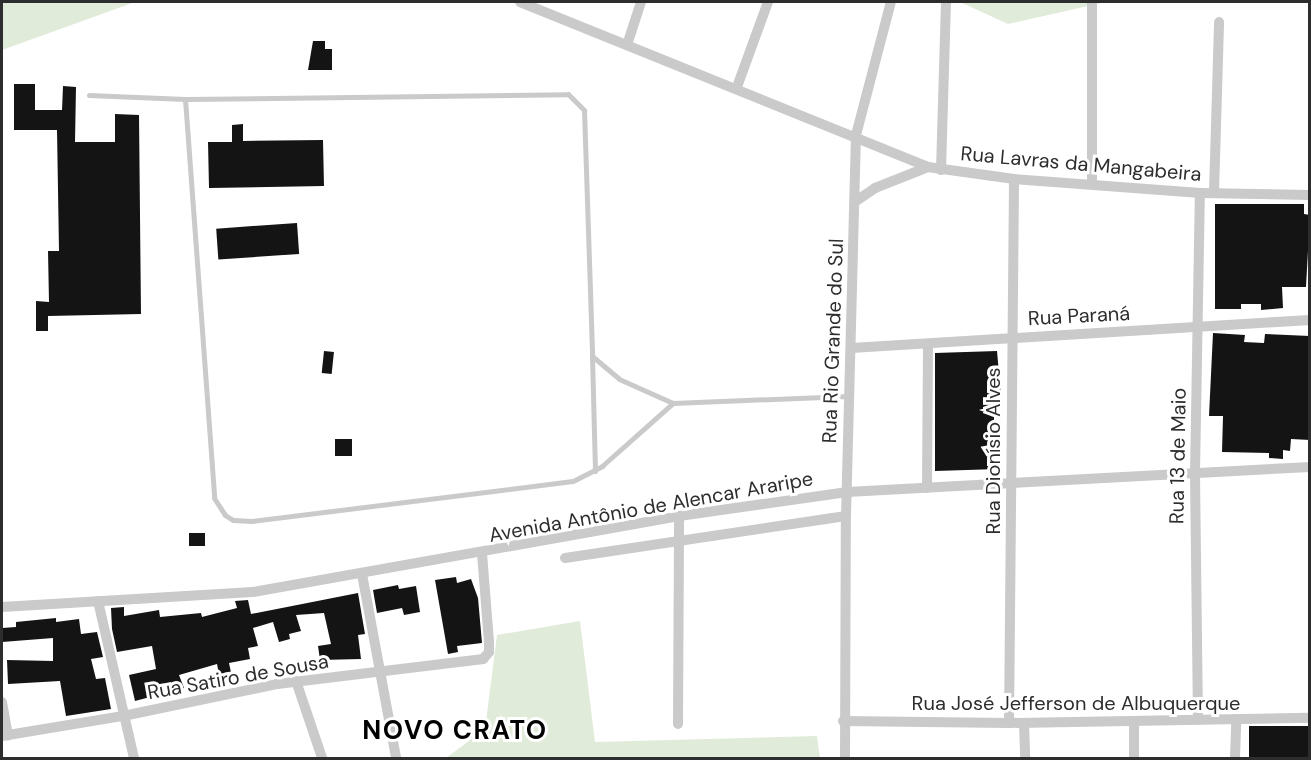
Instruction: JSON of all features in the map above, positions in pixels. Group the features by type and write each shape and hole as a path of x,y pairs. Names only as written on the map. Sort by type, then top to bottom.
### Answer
{"street":[{"name":"Rua Lavras da Mangabeira","path":"520,2 856,135 928,167 1014,179 1200,193 1310,195"},
{"path":"627,45 641,2"},
{"path":"737,87 768,2"},
{"name":"Rua Rio Grande do Sul","path":"845,759 843,722 848,396 856,201 856,135 891,2"},
{"path":"941,170 945,2"},
{"path":"1092,2 1092,184"},
{"path":"1214,193 1219,22"},
{"path":"856,201 875,188 928,167"},
{"name":"Rua Dionísio Alves","path":"1009,723 1012,482 1010,338 1014,179"},
{"name":"Rua 13 de Maio","path":"1198,720 1195,473 1200,193"},
{"name":"Rua Paraná","path":"851,348 1310,320"},
{"path":"927,488 928,345"},
{"name":"Avenida Antônio de Alencar Araripe","path":"2,607 253,592 482,554 679,516 847,492 1310,467"},
{"path":"678,724 679,516"},
{"path":"565,558 679,539 846,516"},
{"name":"Rua Satiro de Sousa","path":"5,735 123,716 296,681 483,660 489,652 489,642 482,554"},
{"path":"362,574 396,759"},
{"path":"98,601 134,759"},
{"path":"296,681 322,759"},
{"path":"2,702 5,735"},
{"name":"Rua José Jefferson de Albuquerque","path":"843,722 1024,723 1310,718"},
{"path":"1235,759 1236,720"},
{"path":"1134,721 1134,759"},
{"path":"1024,723 1025,759"}],"lane":[{"path":"89,95 185,99 568,94 584,110 595,471"},
{"path":"185,99 213,490 225,515 252,521 573,481 595,471 673,402"},
{"path":"592,356 619,379 673,402 848,396"}],"green space":[{"path":"2,2 135,2 2,50"},
{"path":"960,2 1106,2 1008,24"},
{"path":"580,621 595,742 817,736 820,758 446,758 485,729 497,635"}],"building":[{"path":"313,41 325,41 325,49 332,49 332,70 308,70"},
{"path":"14,84 35,84 35,110 62,110 63,86 76,87 75,142 115,142 115,114 139,115 141,314 48,316 48,331 36,331 36,301 49,302 48,251 59,251 57,130 14,130"},
{"path":"243,124 243,141 323,140 324,186 209,188 208,142 232,142 232,125"},
{"path":"1215,204 1304,204 1304,214 1310,215 1306,287 1282,287 1283,308 1261,310 1261,304 1241,304 1241,309 1215,309"},
{"path":"297,223 299,254 218,260 216,229"},
{"path":"1213,333 1245,335 1244,342 1264,343 1265,334 1310,336 1310,440 1291,439 1290,451 1283,450 1283,459 1269,458 1269,453 1222,452 1223,416 1209,416"},
{"path":"324,351 334,352 332,374 322,373"},
{"path":"997,351 1002,407 994,407 994,431 999,431 999,469 935,471 935,353"},
{"path":"335,439 352,439 352,456 335,456"},
{"path":"189,533 205,533 205,546 189,546"},
{"path":"456,577 457,583 471,579 478,598 482,643 457,646 458,652 448,654 435,580"},
{"path":"398,585 399,589 416,586 420,612 404,615 402,608 377,613 373,590"},
{"path":"358,593 365,634 358,635 361,659 320,660 318,646 331,644 324,613 296,615 301,631 289,634 290,639 279,642 273,622 253,628 258,646 248,648 250,659 229,663 233,682 221,684 217,664 179,675 184,688 135,701 129,675 156,669 152,646 117,652 112,629 111,608 124,607 124,616 159,610 160,617 201,613 202,617 237,608 235,601 248,600 251,614"},
{"path":"56,618 56,622 79,619 81,634 97,632 103,657 91,659 96,679 105,678 111,709 66,716 60,681 8,684 7,660 53,661 53,638 2,642 2,628 16,627 16,622"},
{"path":"1249,726 1310,726 1310,758 1249,758"}],"district":[{"name":"NOVO CRATO","path":"455,731"}]}
